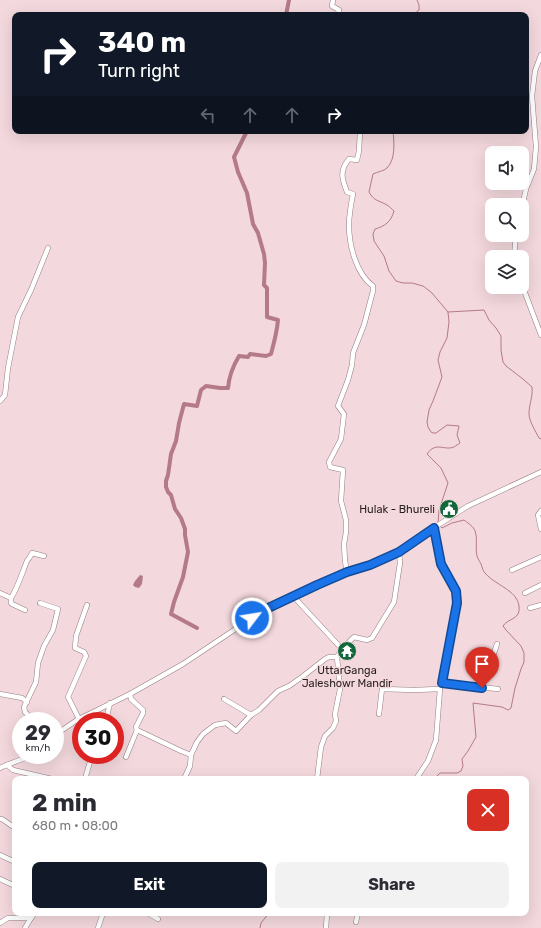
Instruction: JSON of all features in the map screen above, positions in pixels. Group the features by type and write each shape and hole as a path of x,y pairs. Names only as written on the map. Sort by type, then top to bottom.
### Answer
{"street":[{"path":"333,0 332,6 339,10 339,12"},
{"path":"524,198 534,169 536,147 532,96 535,71 541,54"},
{"path":"347,572 344,544 346,520 341,500 343,470 330,467 329,462 341,439 344,414 338,406 348,380 352,365 353,353 364,325 373,291 373,286 367,282 358,267 352,252 349,225 352,194 347,192 342,175 344,165 349,159 357,160 360,134"},
{"path":"0,402 5,395 8,368 18,317 48,248"},
{"path":"525,294 541,335"},
{"path":"92,712 130,694 183,664 264,610 347,572 370,565 399,552 457,512 541,472"},
{"path":"541,511 538,515 541,529"},
{"path":"418,776 428,761 436,740 440,689 457,603 456,591 441,564 434,527"},
{"path":"317,776 321,747 325,736 333,728 336,721 335,714 340,689 337,657 354,636 367,640 372,638 394,602 400,563 399,552"},
{"path":"26,610 12,604 11,598 32,553 44,556"},
{"path":"512,570 541,557"},
{"path":"525,593 541,585"},
{"path":"0,593 11,598"},
{"path":"293,596 342,649"},
{"path":"25,712 24,707 36,682 38,663 44,646 53,630 58,608 40,603"},
{"path":"77,712 68,697 86,656 84,652 74,648 76,636 87,605"},
{"path":"530,608 541,605"},
{"path":"482,688 497,644"},
{"path":"185,776 190,766 191,754 196,742 215,724 226,723 236,731 251,714 259,710 278,691 302,677 325,659 329,657 337,657"},
{"path":"442,683 498,689"},
{"path":"379,714 382,689 440,689"},
{"path":"0,694 22,698 27,702"},
{"path":"126,757 137,730 136,727 144,712 131,699 130,694"},
{"path":"224,699 251,714"},
{"path":"108,712 110,703"},
{"path":"137,730 181,751 191,754"},
{"path":"0,768 12,763"},
{"path":"86,776 89,764"},
{"path":"7,765 13,770 39,776"},
{"path":"0,819 12,826"},
{"path":"0,855 12,861"},
{"path":"0,879 12,885"},
{"path":"98,928 102,916"},
{"path":"153,916 158,919"},
{"path":"326,928 327,916"},
{"path":"356,922 357,916"},
{"path":"0,923 8,918 30,918 25,928"}],"shaded area":[{"path":"140,575 143,576 142,584 139,588 133,585"}],"waterway":[{"path":"287,12 289,0"},
{"path":"417,0 419,10 417,12"},
{"path":"197,628 171,614 183,577 188,552 185,529 181,518 175,509 171,495 166,487 171,454 176,441 179,423 184,404 197,406 201,390 206,386 228,388 229,379 239,356 248,357 250,354 266,356 271,354 278,320 267,317 267,288 264,285 264,254 258,233 253,224 247,193 238,172 234,157 246,134"},
{"path":"393,134 394,150 392,160 386,169 373,174 369,192 375,199 388,205 394,211 387,223 375,229 373,234 374,241 384,256 389,271 396,281 423,286 432,293 448,312 449,322 447,338 438,360 442,377 429,410 427,422 428,427 433,433 436,433 447,425 459,426 457,435 460,443 450,448 437,447 430,450 427,454 441,468 448,483 439,510 438,523"},
{"path":"448,312 484,310 489,320 501,336 503,362 532,387 529,417 539,438 541,439"},
{"path":"437,776 440,773 457,773 461,771 463,766 462,759 476,737 473,703 502,707 508,710 511,708 515,688 524,662 524,653 521,646 503,626 518,614 519,606 517,600 510,592 489,577 484,571 477,556 476,534 471,525 464,520 452,523 442,528 440,526"},
{"path":"260,928 261,923 267,916"}],"place":[{"name":"Hulak - Bhureli","path":"449,509"},
{"name":"UttarGanga Jaleshowr Mandir","path":"347,651"}],"route":[{"path":"252,618 264,610 317,585 347,572 370,565 399,552 434,528 441,564 456,591 457,603 442,683 482,688"}]}
